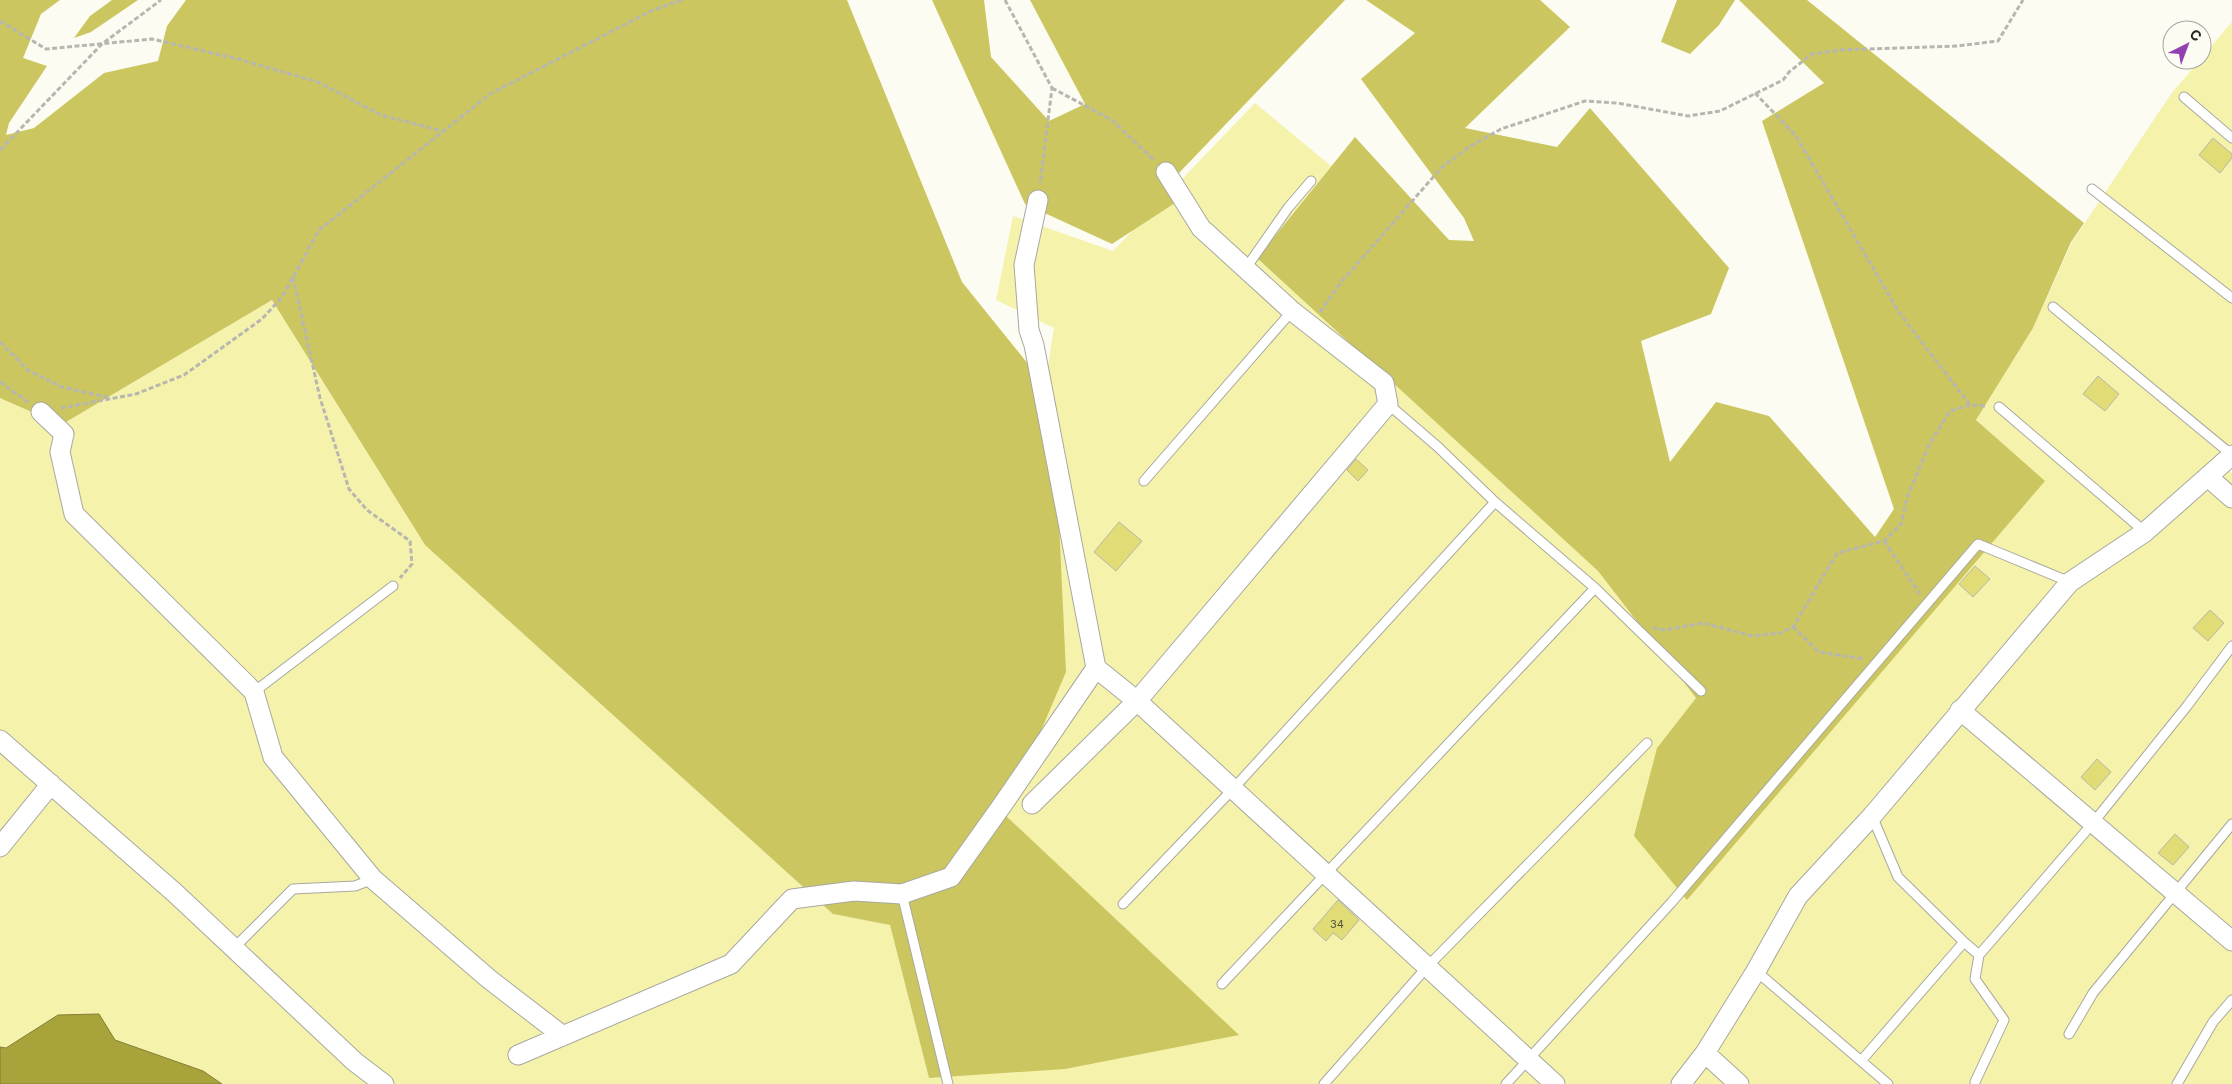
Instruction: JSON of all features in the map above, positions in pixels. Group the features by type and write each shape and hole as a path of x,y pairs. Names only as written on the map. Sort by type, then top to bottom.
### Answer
{"street":[{"path":"1032,804 1137,701 1388,404 1384,383 1292,311 1201,228 1166,172"},
{"path":"1038,200 1024,265 1029,330 1034,345 1096,668 1137,701 1555,1084"},
{"path":"41,412 64,434 60,452 74,514 254,692 273,757 373,879 489,979 563,1036"},
{"path":"1681,1084 1705,1053 1756,971 1798,896 1872,816 2070,582 2145,532 2232,455"},
{"path":"2208,477 2232,498"},
{"path":"518,1054 731,964 792,899 854,891 902,894 951,877 1096,668"},
{"path":"1960,710 2232,941"},
{"path":"0,740 175,893 355,1062 384,1084"},
{"path":"0,847 51,784"},
{"path":"1705,1053 1740,1084"}],"lane":[{"path":"2184,96 2232,138"},
{"path":"1246,268 1288,208 1311,181"},
{"path":"2092,189 2232,298"},
{"path":"2053,307 2232,455"},
{"path":"1144,482 1292,311"},
{"path":"1388,404 1438,447 1495,502 1596,588 1701,691"},
{"path":"1999,407 2145,532"},
{"path":"1123,904 1233,789 1495,502"},
{"path":"1506,1084 1671,903 1978,544 2070,582"},
{"path":"254,692 393,586"},
{"path":"1222,984 1596,588"},
{"path":"1975,1082 2004,1020 1975,979 1979,955 2093,823 2187,706 2232,646"},
{"path":"1324,1084 1427,967 1647,744"},
{"path":"1872,816 1898,877 1979,955"},
{"path":"2070,1034 2093,993 2232,824"},
{"path":"234,948 293,889 355,886 373,879"},
{"path":"902,894 948,1084"},
{"path":"1861,1061 1964,942"},
{"path":"1756,971 1861,1061 1882,1082"},
{"path":"2177,1084 2213,1022 2232,1000"}],"path":[{"path":"0,150 102,44 161,0"},
{"path":"0,382 41,412 136,394 184,375 262,319 282,297 319,230 490,94 653,10 682,0"},
{"path":"1005,0 1052,88 1112,120 1166,172"},
{"path":"1311,324 1342,281 1442,167 1469,147 1501,129 1585,101 1617,103 1688,116 1720,111 1783,80 1812,54 1841,50 1957,46 1998,40 2023,0"},
{"path":"0,21 46,49 152,39 238,59 318,82 381,115 443,131"},
{"path":"1038,200 1052,88"},
{"path":"1755,94 1796,136 1898,311 1970,405"},
{"path":"293,277 320,398 349,488 367,510 410,541 412,564 393,586"},
{"path":"0,342 29,371 62,387 113,398"},
{"path":"1633,624 1665,630 1703,623 1752,636 1780,634 1793,627 1837,554 1884,540 1901,524 1906,498 1930,443 1950,411 1970,405 1999,407"},
{"path":"1884,540 1926,605"},
{"path":"1793,627 1819,652 1878,662"}],"shaded area":[{"path":"0,0 60,0 41,14 23,58 47,66 9,123 6,135 34,128 104,73 158,61 167,26 186,0 847,0 962,282 1045,385 1057,479 1066,672 1005,815 1239,1035 1065,1069 929,1078 890,925 833,914 425,545 272,300 61,425 0,398"},
{"path":"112,0 138,0 91,32 74,38 90,16"},
{"path":"932,0 984,0 991,57 1049,121 1085,104 1030,0 1345,0 1177,175 1178,201 1112,244 1025,204"},
{"path":"1366,0 1540,0 1570,27 1465,128 1557,147 1590,108 1729,268 1711,314 1641,341 1670,462 1716,402 1769,416 1875,537 1894,509 1762,121 1824,83 1739,0 1807,0 2084,223 2071,242 2033,328 1976,420 2045,481 1687,900 1634,836 1657,748 1696,698 1598,571 1257,258 1355,137 1449,240 1474,241 1464,218 1361,79 1415,33"},
{"path":"1677,0 1735,0 1719,25 1690,54 1661,42"},
{"path":"2232,22 2232,464 2228,469 2232,473 2232,1084 222,1084 203,1071 115,1040 58,1015 6,1048 0,1047 0,398 61,425 272,300 425,545 833,914 890,925 929,1078 1005,815 1045,385 1054,328 996,300 1013,216 1113,251 1255,103 1331,166 1257,258 1598,571 1696,698 1657,748 1941,600 2044,481 1976,420 2033,328 2072,242 2171,94 2191,70 2212,70 2212,45"},
{"path":"99,1014 115,1040 203,1071 222,1084 0,1084 0,1047 6,1048 58,1015"}],"building":[{"path":"2213,138 2232,154 2232,158 2220,173 2199,155"},
{"path":"2098,376 2119,394 2105,411 2083,394"},
{"path":"1356,459 1368,470 1358,481 1347,470"},
{"path":"1119,522 1142,541 1116,571 1094,552"},
{"path":"1975,566 1990,579 1973,597 1959,584"},
{"path":"2210,610 2224,623 2208,641 2193,628"},
{"path":"2097,759 2111,772 2095,790 2081,777"},
{"path":"2175,834 2189,847 2173,865 2158,853"},
{"path":"1338,900 1359,920 1342,940 1333,933 1326,941 1313,929"}]}
